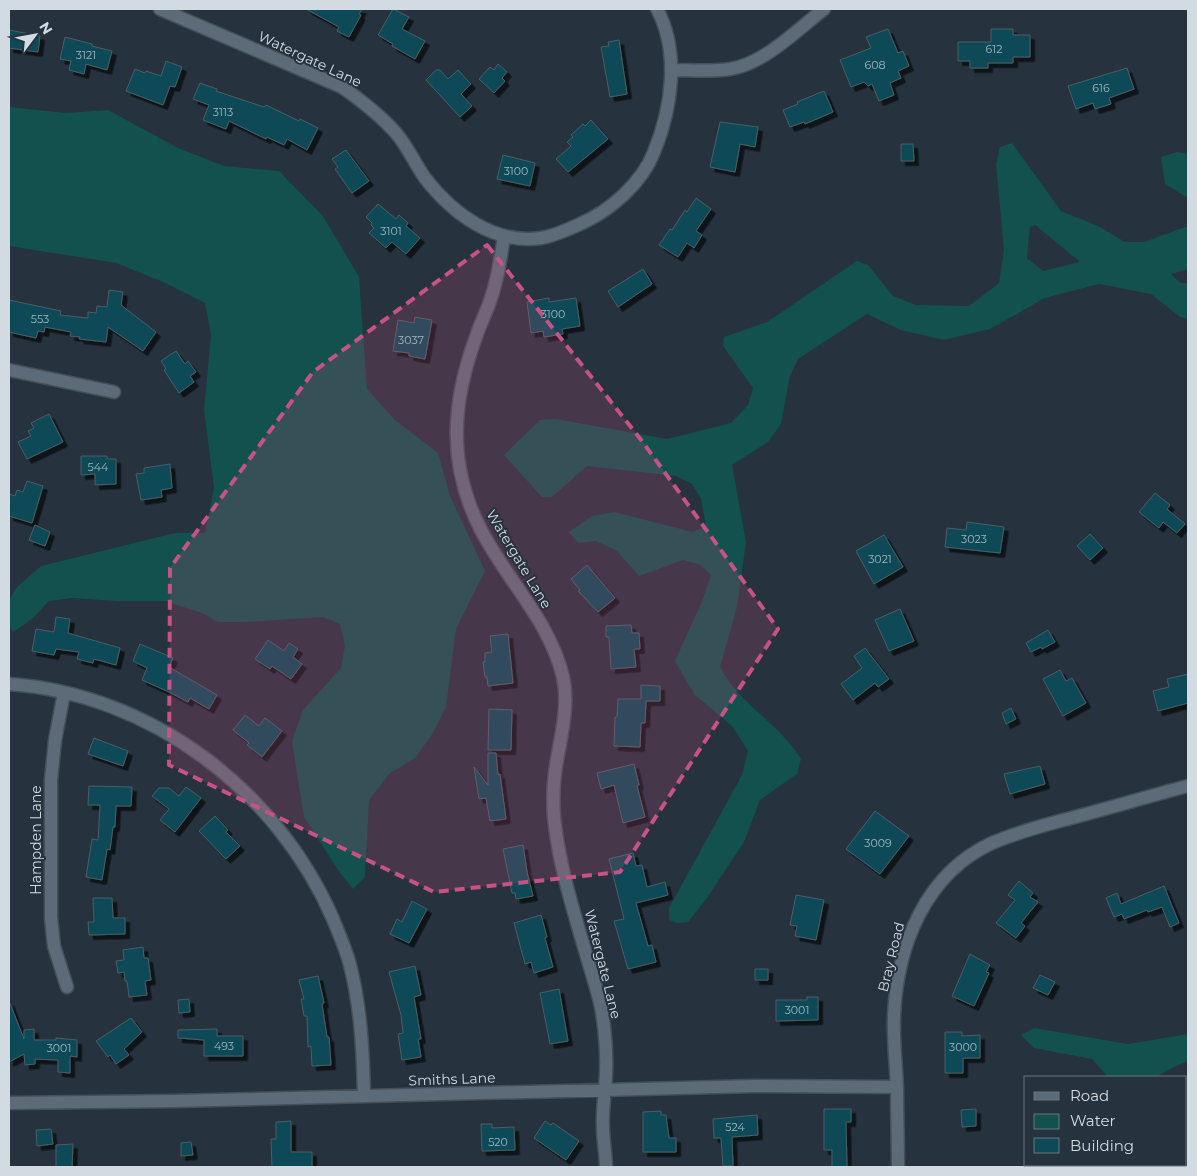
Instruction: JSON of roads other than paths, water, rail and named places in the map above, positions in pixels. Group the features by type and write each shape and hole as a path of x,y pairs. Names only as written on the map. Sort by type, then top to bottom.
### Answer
{"street":[{"name":"Watergate Lane","path":"160,9 342,87 381,117 398,135 425,177 441,196 477,225 504,236 492,297 476,335 462,382 457,411 457,456 469,503 480,529 543,628 564,679 565,698 562,731 554,774 554,816 568,891 600,1006 605,1044 603,1128 606,1167"},
{"path":"504,236 523,239 540,238 557,234 583,223 603,211 624,194 644,170 660,138 667,113 671,70 667,31 657,9"},
{"path":"671,70 731,69 749,64 762,57 824,9"},
{"path":"9,370 114,392"},
{"path":"9,684 64,693 95,701 129,714 161,730 192,749 241,788 265,811 291,843 306,867 326,903 350,964 357,996 362,1038 364,1096"},
{"name":"Hampden Lane","path":"64,693 55,740 51,780 51,918 54,946 67,987"},
{"name":"Bray Road","path":"898,1167 894,1013 898,981 905,950 916,920 926,900 936,886 951,870 969,856 992,843 1050,823 1188,786"},
{"name":"Smiths Lane","path":"9,1103 176,1101 755,1086 896,1087"}],"water":[{"path":"9,107 66,113 108,110 178,148 224,166 279,171 323,216 359,277 367,389 395,420 438,453 450,496 485,571 456,629 446,707 431,736 415,758 389,774 369,800 365,877 353,889 340,873 304,817 292,741 303,710 341,668 345,646 340,624 323,617 218,622 202,613 165,601 116,601 73,598 49,601 32,619 13,632 9,626 9,600 16,588 41,566 175,533 205,533 214,488 204,410 211,335 205,303 163,282 116,263 9,246"},
{"path":"1012,143 1061,211 1098,226 1125,242 1144,242 1188,226 1188,269 1171,274 1180,283 1188,283 1188,319 1180,317 1151,294 1099,284 1045,298 990,329 944,340 901,330 867,314 798,359 790,376 781,424 768,442 732,465 746,542 737,607 720,667 737,692 782,735 801,759 797,774 760,800 744,842 707,898 688,922 677,923 669,920 669,908 742,775 748,751 733,727 694,694 675,661 703,599 711,575 701,565 683,560 639,576 617,551 596,541 578,543 569,532 592,516 614,512 693,532 706,526 701,499 692,484 676,476 587,466 552,497 542,497 504,455 540,420 556,419 667,439 731,423 748,405 753,388 723,346 724,337 767,322 857,261 868,265 893,296 916,305 969,306 999,283 1004,250 996,165 1000,147","holes":["1035,225 1079,261 1043,271 1027,258 1030,227"]},
{"path":"1177,152 1188,154 1188,198 1165,184 1161,157"},
{"path":"1034,1028 1128,1044 1188,1034 1188,1061 1158,1076 1106,1076 1092,1059 1034,1048 1021,1035"}]}
